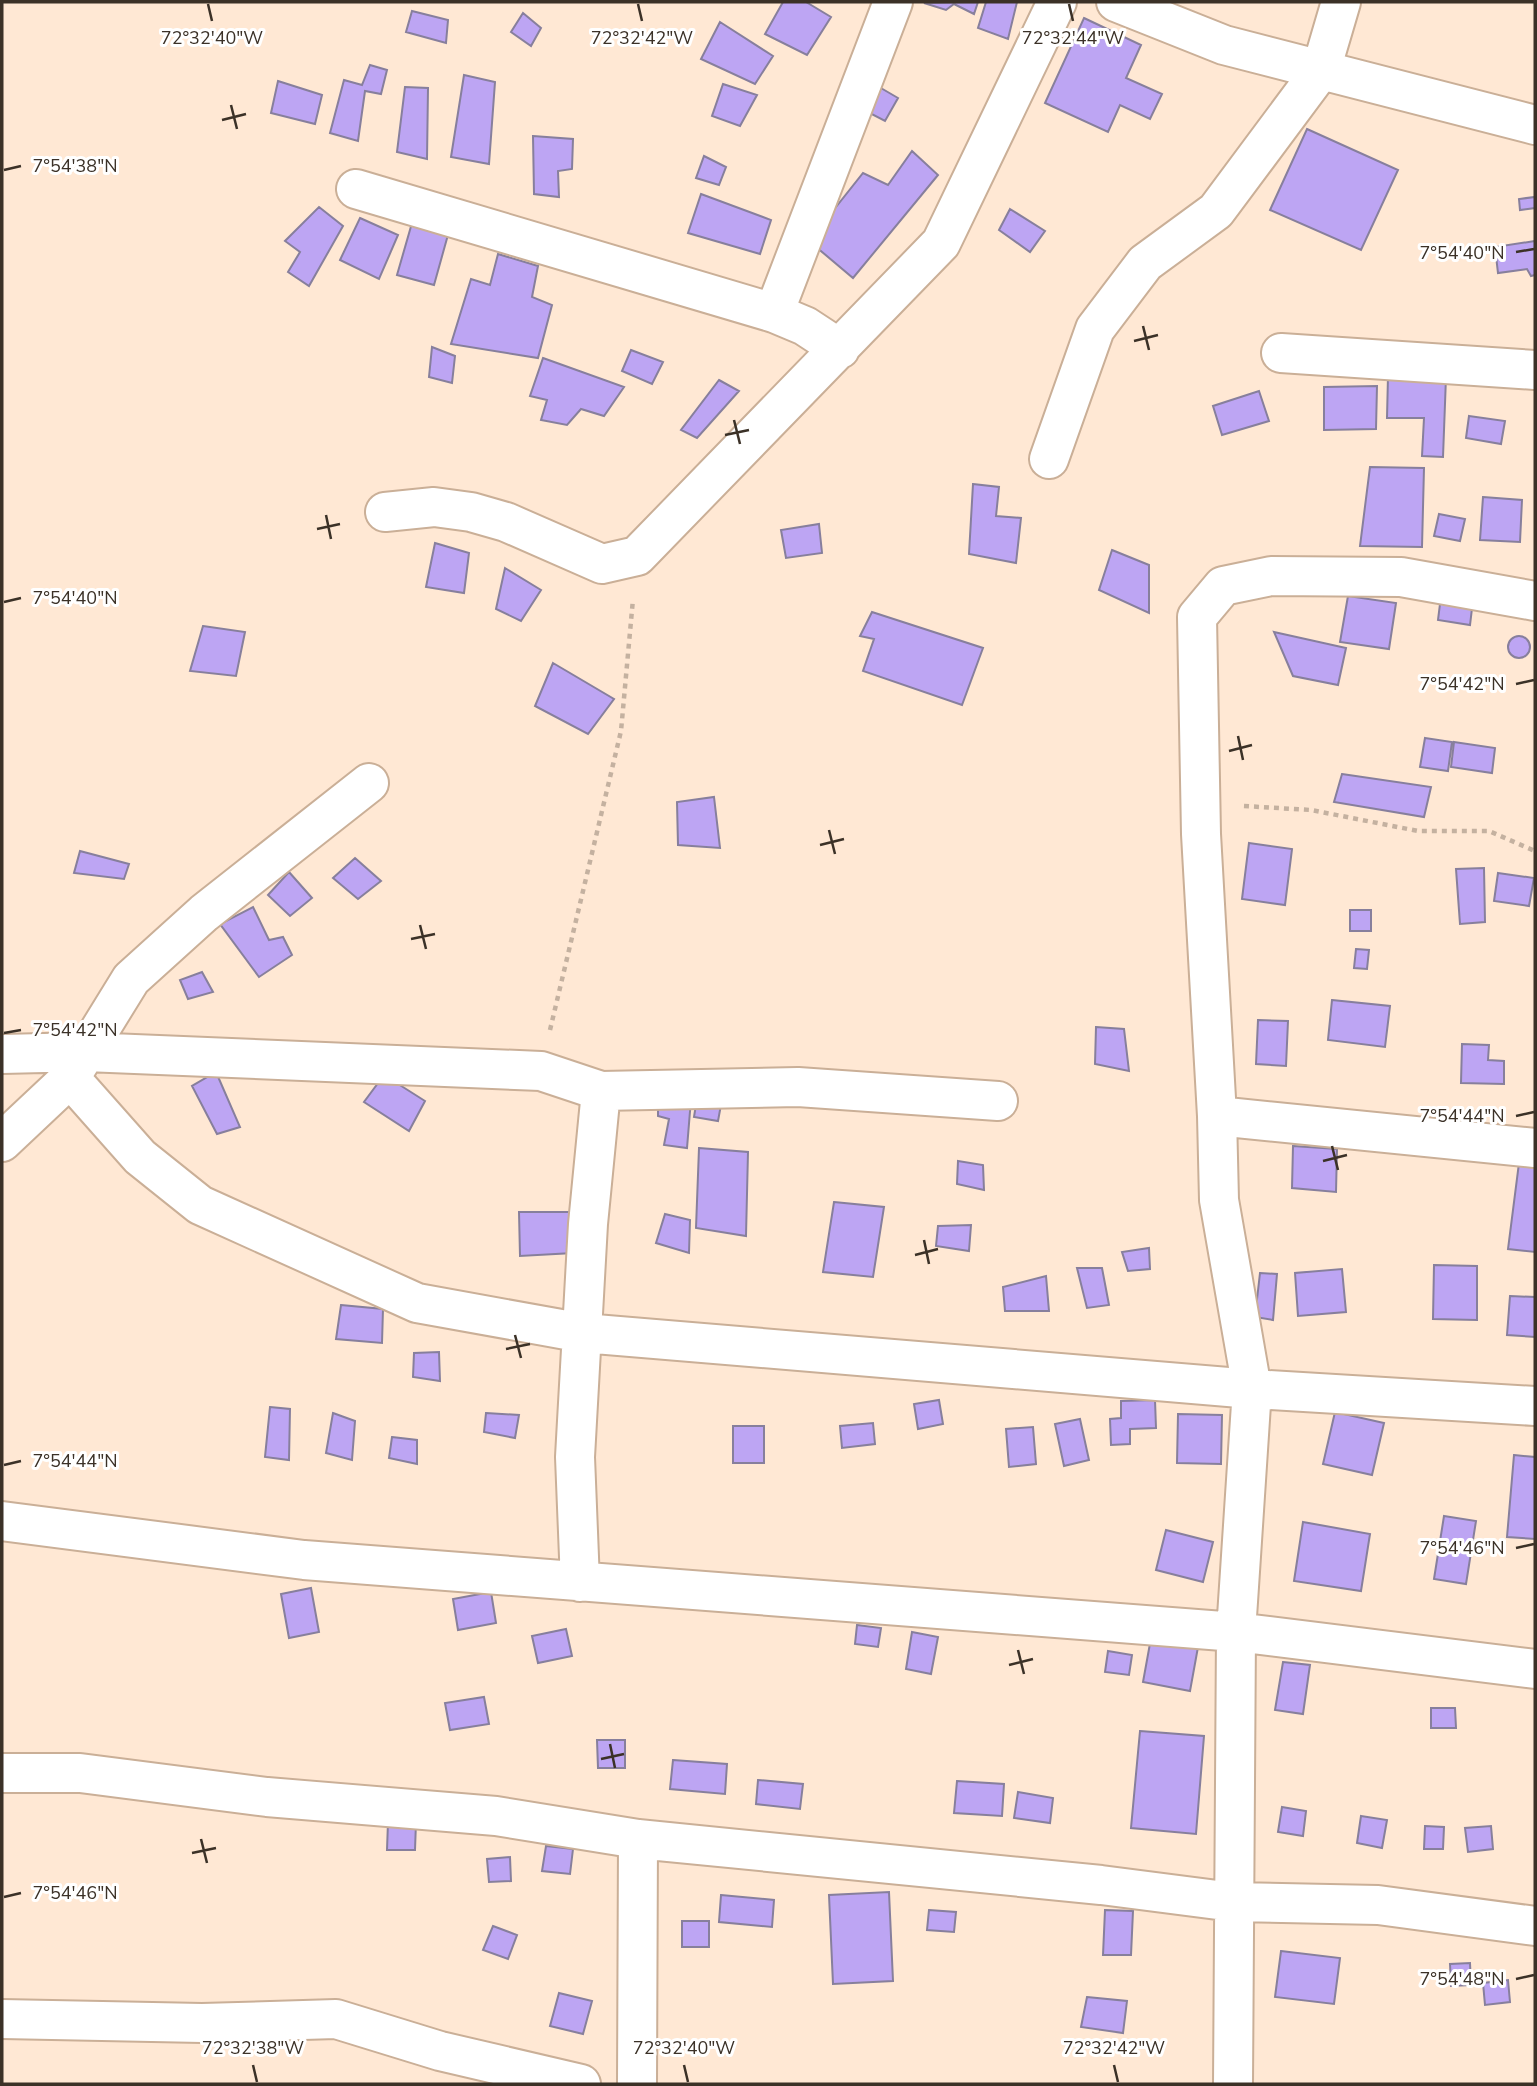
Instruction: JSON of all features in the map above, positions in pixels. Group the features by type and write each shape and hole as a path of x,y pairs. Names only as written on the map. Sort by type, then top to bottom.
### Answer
{"street":[{"path":"774,313 893,2"},
{"path":"385,512 434,507 471,512 506,522 603,564 637,556 841,349 941,243 1057,2"},
{"path":"1116,2 1224,45 1535,125"},
{"path":"1049,459 1095,329 1145,263 1216,211 1321,70 1341,2"},
{"path":"356,189 774,313 805,326 841,349"},
{"path":"1280,353 1535,370"},
{"path":"1233,2084 1236,1632 1252,1389 1219,1200 1201,804 1197,617 1223,586 1271,576 1401,577 1535,601"},
{"path":"2,1142 78,1065 131,979 204,913 369,783"},
{"path":"2,1054 78,1065 541,1071 601,1091 798,1087 998,1101"},
{"path":"78,1065 140,1157 200,1205 417,1303 583,1333 1252,1389 1535,1406"},
{"path":"580,1582 575,1457 588,1224 601,1091"},
{"path":"1217,1116 1535,1148"},
{"path":"2,1521 304,1560 1236,1632 1535,1669"},
{"path":"2,1773 80,1773 267,1797 496,1816 638,1839 1101,1885 1233,1902 1378,1905 1535,1926"},
{"path":"637,2084 638,1839"},
{"path":"2,2019 202,2023 336,2019 440,2051 582,2084"}],"path":[{"path":"541,1071 621,731 637,556"},
{"path":"1201,804 1311,810 1418,831 1489,831 1535,851"}],"building":[{"path":"783,2 806,2 831,17 807,55 765,34"},
{"path":"978,2 974,14 954,4 946,10 924,3"},
{"path":"986,2 1017,2 1008,39 978,28"},
{"path":"412,11 448,20 446,43 406,32"},
{"path":"523,13 541,28 531,46 511,32"},
{"path":"1084,18 1141,45 1126,78 1162,94 1150,119 1120,105 1108,132 1045,103"},
{"path":"720,22 773,56 755,84 701,59"},
{"path":"370,65 387,70 381,94 365,91 358,141 330,133 344,80 362,85"},
{"path":"464,75 495,82 489,164 451,157"},
{"path":"278,81 322,95 315,124 271,113"},
{"path":"723,84 757,95 740,126 712,116"},
{"path":"874,84 898,98 885,121 862,109"},
{"path":"405,87 428,88 427,159 397,152"},
{"path":"1307,129 1398,170 1361,250 1270,210"},
{"path":"533,136 573,139 572,169 558,171 559,197 534,194"},
{"path":"912,151 938,175 853,278 809,241 863,173 888,185"},
{"path":"704,156 726,167 719,185 696,178"},
{"path":"701,194 771,220 760,254 688,233"},
{"path":"1535,197 1535,208 1520,210 1519,199"},
{"path":"319,207 343,226 309,286 288,272 300,252 285,241"},
{"path":"1010,209 1045,231 1030,252 999,230"},
{"path":"414,216 451,224 434,285 397,275"},
{"path":"360,218 398,235 379,279 340,260"},
{"path":"1535,241 1535,275 1531,276 1527,269 1498,273 1495,247"},
{"path":"498,254 538,266 532,297 552,305 538,358 451,344 471,279 490,285"},
{"path":"432,347 455,356 452,383 429,377"},
{"path":"631,350 663,362 652,384 622,371"},
{"path":"543,358 624,387 604,416 581,409 567,425 541,420 547,400 530,396"},
{"path":"1388,376 1446,377 1443,457 1422,456 1424,418 1387,418"},
{"path":"719,380 739,391 697,438 681,430"},
{"path":"1377,386 1376,429 1324,430 1324,387"},
{"path":"1259,391 1269,421 1222,435 1213,406"},
{"path":"1469,416 1505,421 1501,444 1466,438"},
{"path":"1370,467 1424,468 1422,547 1360,546"},
{"path":"973,484 999,487 996,516 1021,518 1016,563 969,554"},
{"path":"1483,497 1522,500 1520,542 1480,540"},
{"path":"1439,514 1465,519 1460,541 1434,536"},
{"path":"819,524 822,553 786,558 781,530"},
{"path":"435,543 469,553 464,593 426,587"},
{"path":"1112,550 1149,565 1149,613 1099,590"},
{"path":"505,568 541,590 521,621 496,609"},
{"path":"1348,596 1396,603 1389,649 1340,642"},
{"path":"1441,596 1473,600 1470,625 1438,620"},
{"path":"872,612 983,648 962,705 863,671 874,639 860,636"},
{"path":"203,626 245,632 236,676 190,671"},
{"path":"1274,632 1346,648 1338,685 1293,676"},
{"path":"1519,636 1527,639 1530,647 1527,655 1519,658 1511,655 1508,647 1511,639"},
{"path":"553,663 614,699 588,734 535,706"},
{"path":"1425,738 1452,742 1448,771 1420,767"},
{"path":"1454,742 1495,748 1492,773 1451,767"},
{"path":"1342,774 1431,787 1424,817 1334,802"},
{"path":"714,797 720,848 678,845 677,802"},
{"path":"1249,843 1292,849 1285,905 1242,899"},
{"path":"80,851 129,864 124,879 74,873"},
{"path":"355,858 381,881 358,899 333,878"},
{"path":"1484,868 1485,922 1460,924 1456,869"},
{"path":"289,872 312,898 290,916 268,895"},
{"path":"1498,873 1534,878 1529,906 1494,901"},
{"path":"253,907 269,940 283,937 292,955 259,977 220,924"},
{"path":"1350,910 1371,910 1371,931 1350,931"},
{"path":"1356,949 1369,950 1367,969 1354,968"},
{"path":"202,972 213,992 188,999 180,980"},
{"path":"1332,1000 1390,1006 1385,1047 1328,1040"},
{"path":"1258,1020 1288,1021 1286,1066 1256,1064"},
{"path":"1096,1027 1124,1029 1129,1071 1095,1064"},
{"path":"1462,1044 1489,1045 1488,1060 1504,1061 1504,1084 1461,1083"},
{"path":"216,1072 240,1127 217,1134 192,1086"},
{"path":"384,1075 425,1101 409,1131 364,1102"},
{"path":"698,1092 723,1094 718,1121 694,1117"},
{"path":"658,1099 691,1099 687,1148 664,1145 669,1119 658,1116"},
{"path":"1293,1146 1337,1149 1336,1192 1292,1188"},
{"path":"699,1148 748,1152 746,1236 696,1228"},
{"path":"1520,1155 1535,1156 1535,1252 1508,1249"},
{"path":"958,1161 983,1165 984,1190 957,1184"},
{"path":"834,1202 884,1207 873,1277 823,1272"},
{"path":"519,1212 573,1212 573,1253 520,1256"},
{"path":"665,1214 690,1220 689,1253 656,1243"},
{"path":"971,1225 969,1251 936,1246 938,1226"},
{"path":"1149,1248 1150,1269 1128,1271 1122,1252"},
{"path":"1434,1265 1477,1266 1477,1320 1433,1319"},
{"path":"1077,1268 1102,1268 1109,1305 1087,1308"},
{"path":"1342,1269 1346,1312 1298,1316 1295,1273"},
{"path":"1260,1273 1277,1274 1273,1320 1255,1317"},
{"path":"1046,1276 1049,1311 1005,1311 1003,1287"},
{"path":"1510,1296 1535,1297 1535,1337 1507,1335"},
{"path":"341,1305 383,1309 382,1343 336,1339"},
{"path":"439,1352 440,1381 413,1377 414,1353"},
{"path":"939,1400 943,1424 918,1429 914,1404"},
{"path":"1155,1400 1156,1428 1130,1429 1130,1444 1111,1445 1110,1419 1121,1418 1121,1401"},
{"path":"270,1407 290,1409 289,1460 265,1457"},
{"path":"1335,1412 1384,1423 1372,1475 1323,1464"},
{"path":"333,1413 355,1421 352,1460 326,1453"},
{"path":"486,1413 519,1415 515,1438 484,1432"},
{"path":"1178,1414 1222,1415 1221,1464 1177,1463"},
{"path":"1080,1419 1089,1460 1064,1466 1055,1424"},
{"path":"873,1423 875,1444 842,1448 840,1426"},
{"path":"733,1426 764,1426 764,1463 733,1463"},
{"path":"1033,1427 1036,1464 1009,1467 1006,1429"},
{"path":"392,1437 417,1440 417,1464 389,1458"},
{"path":"1514,1455 1535,1457 1535,1539 1507,1537"},
{"path":"1444,1516 1476,1521 1466,1584 1434,1579"},
{"path":"1303,1522 1370,1534 1361,1591 1294,1581"},
{"path":"1166,1530 1213,1542 1203,1582 1156,1570"},
{"path":"311,1588 319,1632 289,1638 281,1594"},
{"path":"491,1592 496,1623 458,1630 453,1599"},
{"path":"857,1625 881,1628 878,1647 855,1644"},
{"path":"566,1629 572,1656 538,1663 532,1636"},
{"path":"912,1632 938,1637 931,1674 906,1669"},
{"path":"1151,1638 1198,1647 1190,1691 1143,1682"},
{"path":"1108,1651 1132,1655 1129,1675 1105,1672"},
{"path":"1283,1662 1310,1665 1303,1714 1275,1710"},
{"path":"484,1697 489,1724 450,1730 445,1703"},
{"path":"1431,1708 1455,1708 1456,1728 1431,1728"},
{"path":"1140,1731 1204,1736 1196,1834 1131,1828"},
{"path":"597,1740 625,1740 625,1768 598,1768"},
{"path":"673,1760 727,1764 725,1794 670,1789"},
{"path":"758,1780 803,1784 800,1809 756,1804"},
{"path":"957,1781 1004,1784 1002,1816 954,1813"},
{"path":"1018,1792 1053,1798 1050,1823 1014,1818"},
{"path":"1282,1807 1306,1811 1303,1836 1278,1832"},
{"path":"1361,1816 1387,1820 1382,1848 1357,1843"},
{"path":"388,1822 416,1822 415,1850 387,1850"},
{"path":"1425,1826 1444,1827 1443,1849 1424,1849"},
{"path":"1491,1826 1493,1849 1468,1852 1465,1828"},
{"path":"546,1846 573,1849 570,1874 542,1871"},
{"path":"510,1857 511,1881 489,1882 487,1859"},
{"path":"889,1892 893,1981 833,1984 829,1895"},
{"path":"721,1895 774,1900 772,1927 719,1922"},
{"path":"929,1910 956,1912 954,1932 927,1930"},
{"path":"1105,1910 1133,1911 1131,1955 1103,1955"},
{"path":"682,1921 709,1921 709,1947 682,1947"},
{"path":"493,1926 517,1935 508,1959 483,1950"},
{"path":"1281,1951 1340,1958 1334,2004 1275,1997"},
{"path":"1470,1963 1471,1985 1451,1986 1450,1964"},
{"path":"1508,1980 1510,2002 1485,2005 1483,1983"},
{"path":"559,1993 592,2001 583,2034 550,2026"},
{"path":"1087,1997 1127,2001 1123,2033 1081,2027"}]}
